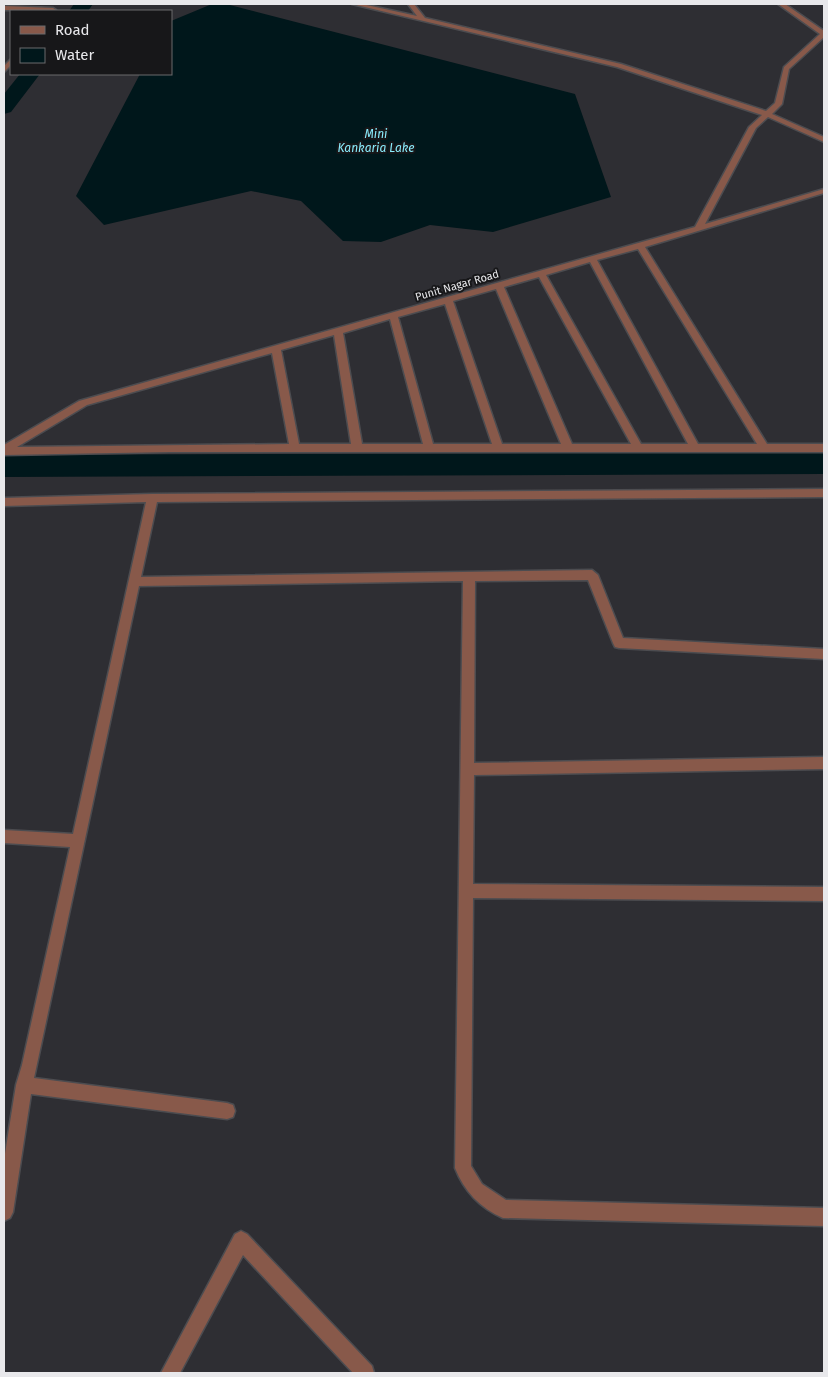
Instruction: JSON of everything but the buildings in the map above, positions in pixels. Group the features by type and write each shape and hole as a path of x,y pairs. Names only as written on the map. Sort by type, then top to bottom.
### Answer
{"street":[{"path":"355,4 619,65 767,114 824,140"},
{"path":"411,4 422,19"},
{"path":"698,229 753,127 778,104 786,68 824,34 781,4"},
{"path":"9,6 44,10"},
{"name":"Punit Nagar Road","path":"4,450 83,403 698,229 824,191"},
{"path":"640,245 764,448"},
{"path":"592,259 695,448"},
{"path":"541,273 638,448"},
{"path":"499,285 568,448"},
{"path":"448,300 498,448"},
{"path":"393,315 429,448"},
{"path":"338,331 357,448"},
{"path":"276,349 295,448"},
{"path":"4,450 824,448"},
{"path":"4,502 152,498 824,493"},
{"path":"4,1212 24,1086 152,498"},
{"path":"134,582 592,575 619,643 824,654"},
{"path":"469,577 463,1168 476,1190 503,1208 824,1217"},
{"path":"467,769 824,763"},
{"path":"4,836 78,841"},
{"path":"466,891 824,894"},
{"path":"24,1086 227,1111"},
{"path":"170,1373 241,1240 365,1373"}],"water":[{"name":"Mini Kankaria Lake","path":"212,4 226,4 575,94 611,197 493,232 430,225 381,242 343,241 301,201 251,191 104,225 76,196 139,75 172,75 172,21"}],"waterway":[{"path":"79,10 84,4"},
{"path":"4,108 29,75"},
{"path":"4,466 824,463"}]}
